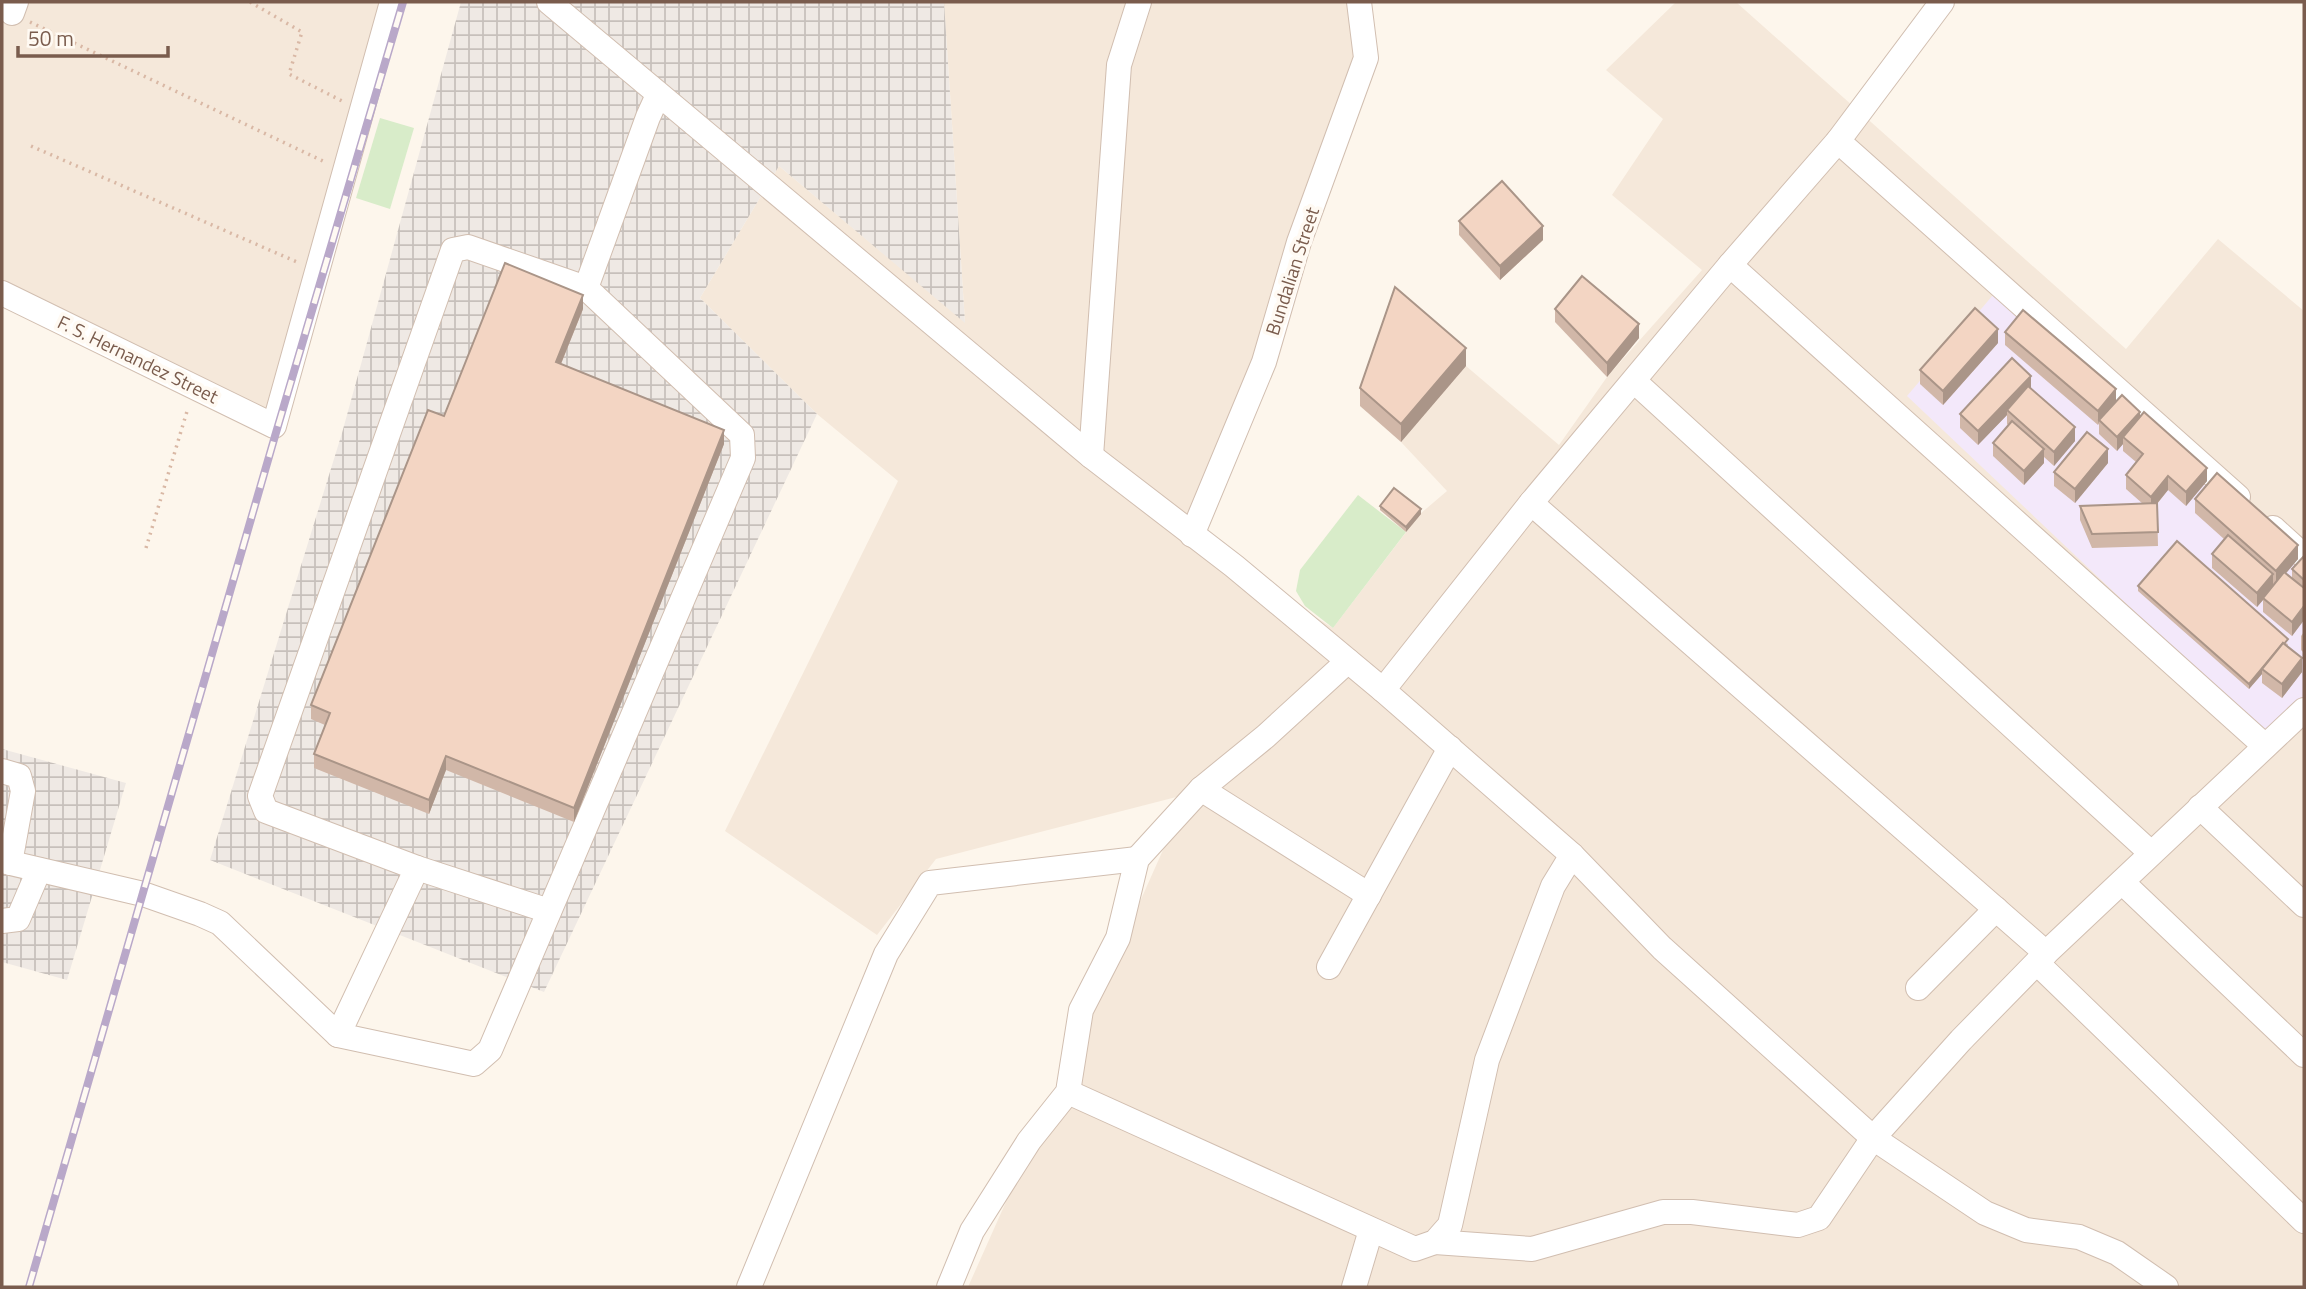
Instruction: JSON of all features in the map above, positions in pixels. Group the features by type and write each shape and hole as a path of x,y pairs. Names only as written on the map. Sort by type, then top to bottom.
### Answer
{"street":[{"path":"318,271 392,2"},
{"path":"549,2 1091,456 1234,566 1383,690 1572,856 1662,948 1873,1138 1985,1213 2026,1230 2079,1237 2117,1253 2166,1287"},
{"path":"1091,456 1119,65 1139,2"},
{"name":"Bundalian Street","path":"1192,535 1264,362 1299,242 1366,58 1359,2"},
{"path":"1383,690 1531,503 1730,265 1838,141 1942,2"},
{"path":"586,288 658,95"},
{"path":"1838,141 2304,556"},
{"path":"2,771 19,776 23,791 6,862 143,894 220,923 338,1035 474,1064 490,1050 743,458 742,435 586,288 468,247 453,250 260,796 266,811 417,868 549,911"},
{"path":"1730,265 2265,746"},
{"name":"F. S. Hernandez Street","path":"2,293 274,426 318,271"},
{"path":"1634,381 2151,853"},
{"path":"1531,503 1996,909 2041,958 2304,1221"},
{"path":"948,1287 972,1231 1029,1141 1068,1091 1081,1010 1118,938 1137,859 1201,789 1266,736 1348,661"},
{"path":"1068,1091 1415,1249 1435,1242 1532,1249 1663,1212 1692,1212 1798,1226 1819,1218 1873,1138 1961,1040 2041,958 2303,713"},
{"path":"1329,967 1450,748"},
{"path":"1201,789 1369,894"},
{"path":"2200,807 2304,905"},
{"path":"1435,1242 1450,1225 1487,1060 1553,886 1572,856"},
{"path":"749,1287 886,954 930,883 1137,859"},
{"path":"338,1035 417,868"},
{"path":"2,921 18,919 38,870"},
{"path":"2122,881 2304,1055"},
{"path":"1918,988 1996,909"},
{"path":"1354,1287 1371,1230"}],"path":[{"path":"250,2 302,32 289,74 361,110"},
{"path":"14,8 345,171"},
{"path":"31,146 318,271"},
{"path":"146,548 194,386"}],"shaded area":[{"path":"2,2 385,2 273,416 2,283"},
{"path":"461,2 944,2 965,323 779,166 700,298 817,414 544,992 210,860 342,433"},
{"path":"944,2 1362,2 1366,58 1193,534 1234,566 1333,628 1420,514 1447,491 1401,442 1466,366 1559,445 1607,377 1702,270 1612,195 1663,119 1606,70 1676,2 1736,2 2126,349 2218,239 2304,311 2304,1287 968,1287 1188,794 936,859 877,935 725,831 898,481 817,414 700,298 779,166 965,322"},
{"path":"1999,288 2304,560 2304,698 2266,736 1907,396"},
{"path":"2,749 126,783 67,980 2,962"}],"green space":[{"path":"380,118 414,128 390,209 356,198"},
{"path":"1358,495 1406,532 1333,628 1305,606 1296,591 1300,570"}],"building":[{"path":"1502,181 1543,226 1500,266 1459,221"},
{"path":"505,263 583,295 556,362 724,430 574,808 446,756 429,800 314,754 330,713 311,705 428,410 444,416"},
{"path":"1582,276 1639,324 1607,363 1555,309"},
{"path":"1395,287 1466,348 1401,424 1360,388"},
{"path":"1975,308 1998,329 1943,391 1920,370"},
{"path":"2023,310 2116,389 2098,411 2005,332"},
{"path":"2012,358 2031,376 1978,431 1960,414"},
{"path":"2028,386 2075,427 2054,452 2007,410"},
{"path":"2122,395 2140,412 2117,437 2099,420"},
{"path":"2144,412 2207,468 2186,492 2168,476 2151,497 2126,475 2143,454 2123,437"},
{"path":"2012,421 2044,449 2024,471 1993,443"},
{"path":"2087,432 2108,449 2075,489 2054,472"},
{"path":"2217,473 2298,545 2276,571 2195,499"},
{"path":"1394,488 1421,509 1406,527 1380,506"},
{"path":"2157,503 2158,532 2092,534 2080,506"},
{"path":"2228,535 2273,574 2257,593 2212,554"},
{"path":"2177,541 2288,639 2249,684 2138,586"},
{"path":"2304,556 2304,580 2292,569"},
{"path":"2284,572 2304,588 2304,606 2292,622 2263,598"},
{"path":"2283,643 2302,658 2282,684 2262,669"}],"railway":[{"path":"29,1287 403,2"}]}
